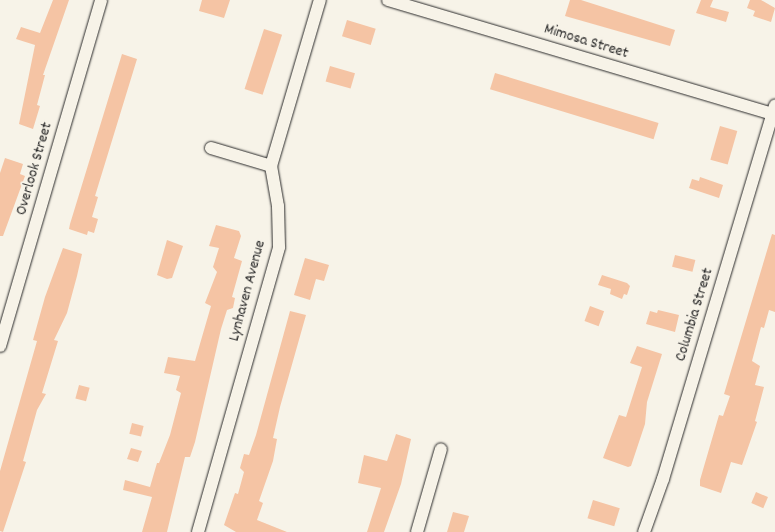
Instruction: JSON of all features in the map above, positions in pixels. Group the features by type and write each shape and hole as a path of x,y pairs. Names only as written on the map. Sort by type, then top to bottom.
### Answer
{"street":[{"name":"Overlook Street","path":"0,346 101,0"},
{"name":"Lynhaven Avenue","path":"198,532 279,247 278,206 271,166 320,0"},
{"name":"Mimosa Street","path":"388,0 774,112"},
{"name":"Columbia Street","path":"644,532 663,479 774,112"},
{"path":"211,148 271,166"},
{"path":"417,532 441,449"}],"building":[{"path":"53,0 69,0 43,75 45,75 37,105 40,106 33,129 19,124 35,45 16,39 21,27 40,33"},
{"path":"202,0 230,0 224,18 199,11"},
{"path":"570,0 581,0 675,30 670,46 565,16"},
{"path":"701,0 713,0 710,7 729,12 726,22 696,13"},
{"path":"750,0 761,0 775,8 771,22 753,16 755,11 747,8"},
{"path":"347,20 376,29 371,45 342,36"},
{"path":"264,29 282,35 263,95 245,89"},
{"path":"122,54 137,59 95,196 98,197 92,217 98,219 94,233 88,231 87,235 69,229"},
{"path":"330,66 355,73 351,89 326,81"},
{"path":"495,73 659,123 654,139 490,89"},
{"path":"720,126 737,131 728,165 710,160"},
{"path":"5,158 23,164 20,174 25,176 3,236 0,236 0,173"},
{"path":"700,177 723,185 719,198 689,188 692,179 699,181"},
{"path":"216,225 239,231 241,236 234,258 242,261 232,297 235,298 233,308 227,310 221,329 195,442 190,457 185,457 167,532 142,532 152,497 123,490 125,480 150,487 157,463 159,463 170,435 181,393 176,390 180,376 164,373 168,357 195,361 211,306 205,303 217,272 213,267 219,248 209,246"},
{"path":"772,234 775,235 775,312 769,310 764,328 761,327 752,361 760,366 755,385 764,387 755,421 757,422 742,465 731,462 721,493 700,486 700,480 719,415 723,416 730,396 724,394"},
{"path":"167,240 183,246 172,278 167,279 157,275"},
{"path":"63,248 82,254 67,313 54,340 58,341 42,393 46,394 37,410 23,461 26,462 3,532 0,531 0,471 37,341 33,340 45,297"},
{"path":"675,255 695,260 692,272 672,267"},
{"path":"305,258 329,265 324,281 316,279 310,300 294,295"},
{"path":"602,275 627,283 630,286 627,295 624,294 622,299 610,294 611,289 598,285"},
{"path":"590,306 604,311 599,326 585,321"},
{"path":"658,310 679,315 675,332 646,324 650,311 657,313"},
{"path":"290,311 306,315 280,407 273,438 277,439 273,461 259,501 263,503 257,520 287,532 236,532 224,525 235,493 238,494 244,472 240,468 244,454 249,455 256,435"},
{"path":"637,346 662,354 647,402 645,424 631,466 628,467 603,458 619,415 626,417 642,367 630,363"},
{"path":"79,385 90,388 86,401 75,399"},
{"path":"132,423 144,426 141,437 129,434"},
{"path":"396,434 411,439 401,484 384,532 367,532 381,488 358,483 364,455 387,461"},
{"path":"131,448 142,451 138,462 127,459"},
{"path":"756,492 768,497 763,508 751,503"},
{"path":"593,500 620,508 614,526 587,518"},
{"path":"453,512 469,516 464,532 447,532"}]}
